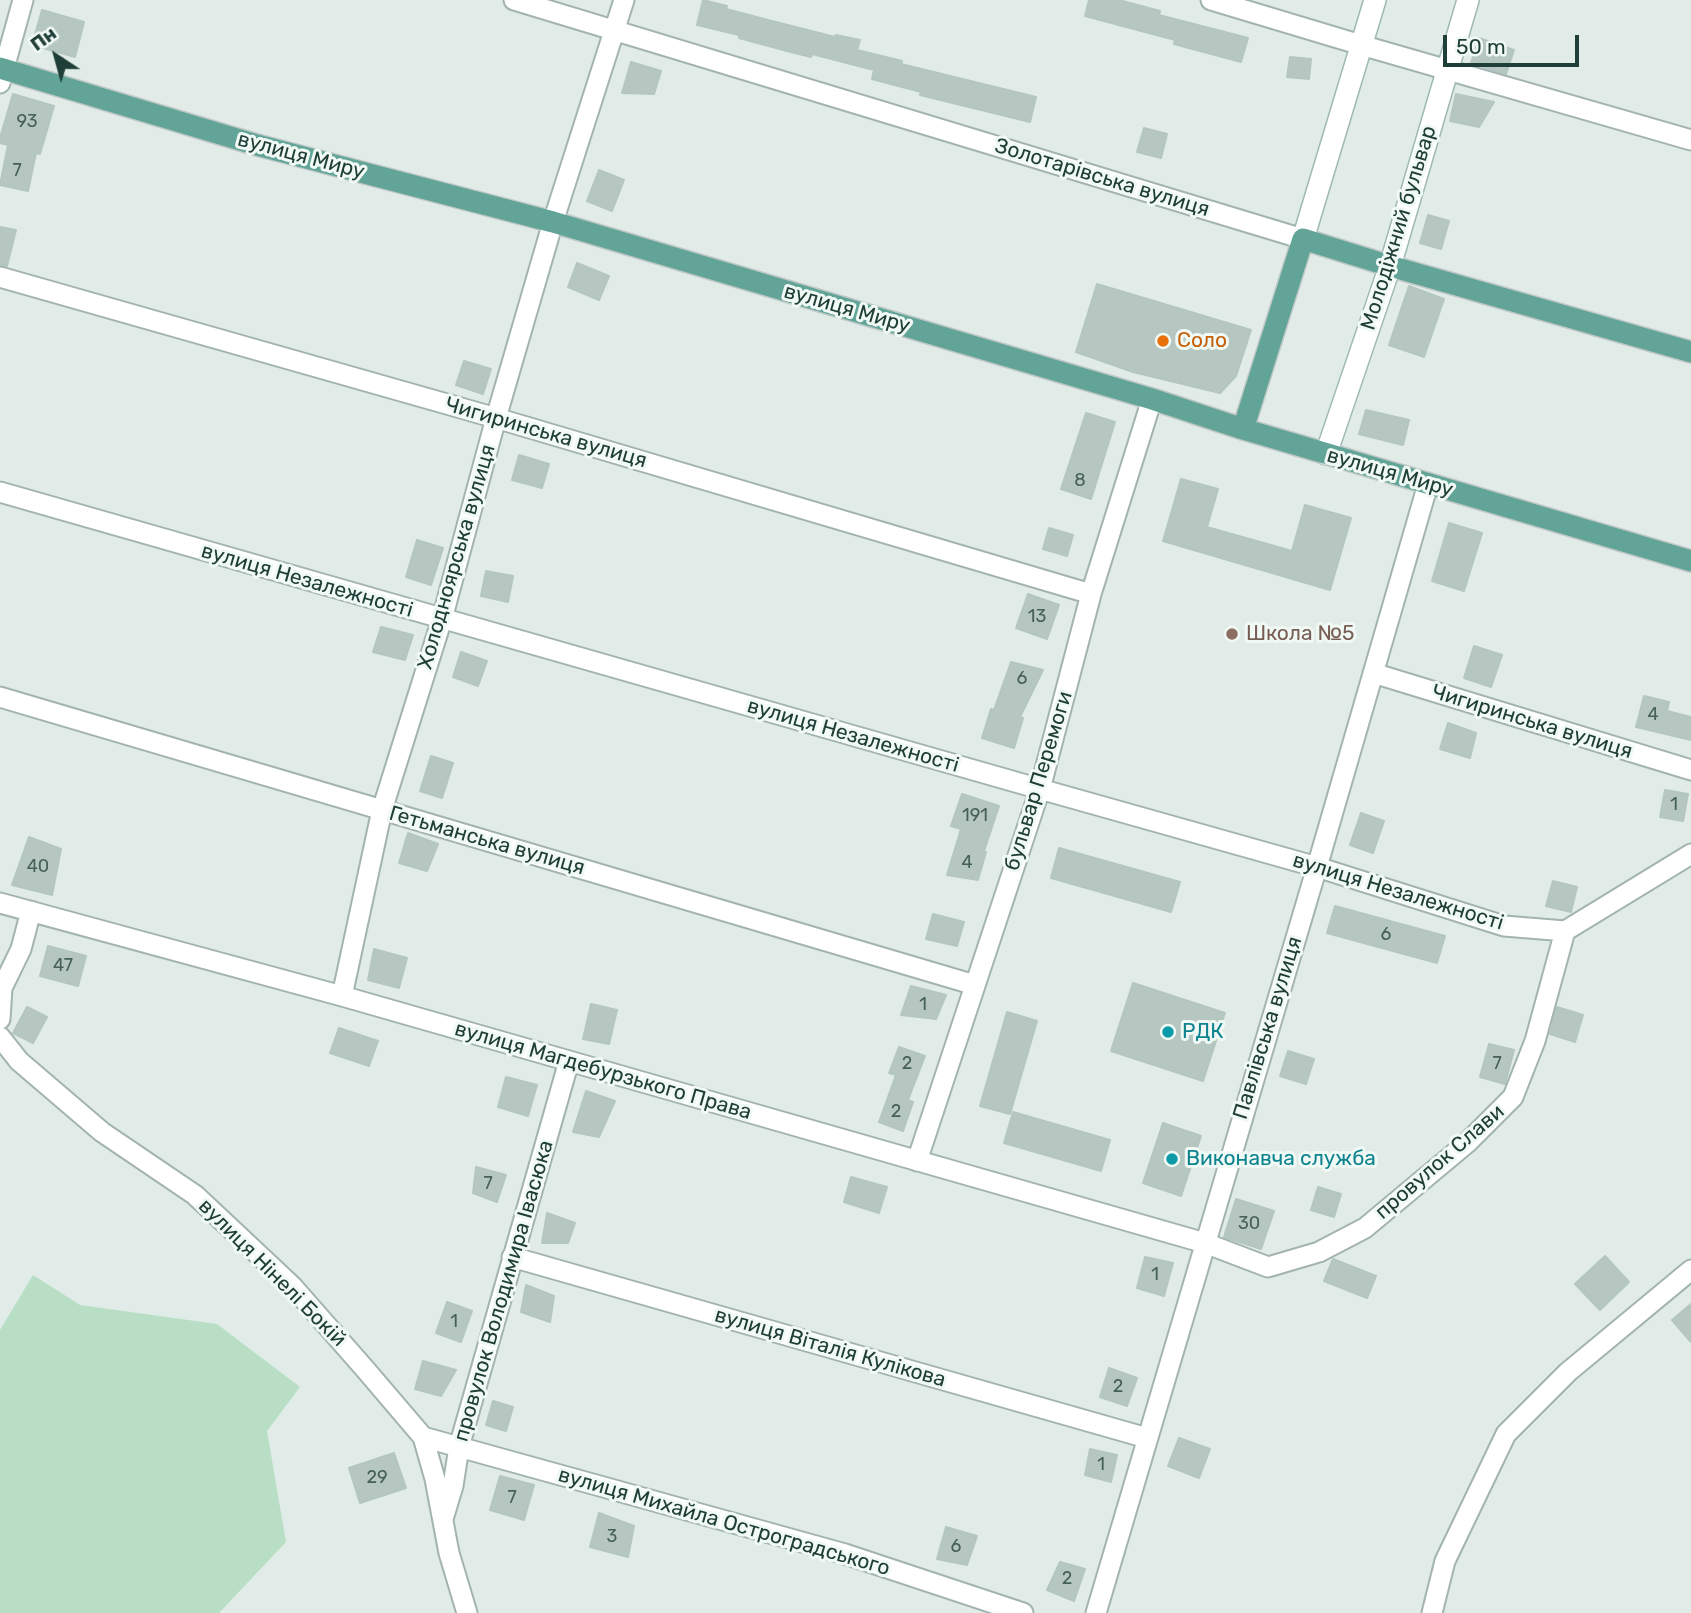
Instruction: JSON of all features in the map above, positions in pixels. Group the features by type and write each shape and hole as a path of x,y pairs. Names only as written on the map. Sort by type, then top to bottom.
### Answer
{"main road":[{"path":"1243,429 1375,0"},
{"name":"Молодіжний бульвар","path":"1326,454 1390,266 1468,0"},
{"name":"вулиця Миру","path":"1,73 257,145 553,222 1691,561"},
{"name":"Золотарівська вулиця","path":"1303,239 1691,352"}],"street":[{"path":"1,73 23,0"},
{"name":"Золотарівська вулиця","path":"514,0 1303,239"},
{"name":"Холодноярська вулиця","path":"342,996 382,810 442,619 496,418 553,222 624,0"},
{"path":"1211,0 1361,46 1691,140"},
{"name":"Чигиринська вулиця","path":"0,277 496,418 1091,594"},
{"name":"бульвар Перемоги","path":"917,1161 1040,789 1091,594 1152,399"},
{"name":"Павлівська вулиця","path":"1096,1613 1429,484"},
{"name":"вулиця Незалежності","path":"0,492 1317,867 1504,926 1564,931"},
{"name":"Чигиринська вулиця","path":"1373,673 1691,771"},
{"name":"Гетьманська вулиця","path":"0,697 975,985"},
{"path":"1564,931 1691,854"},
{"name":"вулиця Магдебурзького Права","path":"0,902 342,996 1205,1243"},
{"path":"0,1019 2,988 21,948 31,911"},
{"name":"провулок Слави","path":"1205,1243 1268,1268 1319,1252 1365,1228 1467,1143 1513,1097 1535,1041 1564,931"},
{"name":"вулиця Нінелі Бокій","path":"0,1037 19,1062 91,1124 195,1195 293,1287 423,1437 435,1479 449,1553 467,1613"},
{"name":"провулок Володимира Івасюка","path":"442,1521 453,1486 459,1447 569,1061"},
{"name":"вулиця Віталія Кулікова","path":"512,1257 1147,1438"},
{"path":"1432,1613 1445,1561 1506,1434 1568,1372 1691,1270"},
{"name":"вулиця Михайла Остроградського","path":"423,1437 845,1554 1023,1613"}],"green space":[{"path":"33,1275 80,1305 217,1324 300,1387 267,1431 286,1542 219,1613 0,1613 0,1330"}],"building":[{"path":"703,0 768,20 835,37 836,35 860,40 857,50 902,61 901,64 1036,97 1030,122 920,95 921,92 872,79 874,70 812,54 811,57 787,51 697,25"},
{"path":"1089,0 1119,0 1160,11 1159,15 1248,38 1241,62 1174,44 1175,40 1085,16"},
{"path":"42,10 84,22 75,57 32,45"},
{"path":"1479,38 1514,50 1506,74 1471,63"},
{"path":"1290,57 1311,59 1309,79 1287,77"},
{"path":"631,62 661,71 654,94 622,93"},
{"path":"13,94 54,106 40,154 36,153 28,191 0,185 8,145 0,143 0,138"},
{"path":"1456,94 1494,102 1479,127 1450,121"},
{"path":"1144,128 1167,134 1161,158 1137,152"},
{"path":"599,170 624,180 612,211 587,201"},
{"path":"1428,215 1449,221 1441,249 1420,243"},
{"path":"0,227 16,230 7,266 0,265"},
{"path":"577,263 609,276 599,300 568,287"},
{"name":"Соло","path":"1097,284 1251,330 1236,376 1220,393 1133,372 1076,352"},
{"path":"1409,286 1444,299 1424,357 1389,345"},
{"path":"464,361 491,369 483,394 456,385"},
{"path":"1366,410 1409,420 1403,445 1359,434"},
{"path":"1086,413 1115,422 1091,499 1061,489"},
{"path":"519,455 549,464 542,488 512,480"},
{"path":"1181,479 1218,489 1207,527 1292,551 1305,505 1351,518 1330,590 1163,541"},
{"path":"1449,523 1482,533 1464,591 1432,581"},
{"path":"1049,528 1073,535 1067,556 1043,549"},
{"path":"417,540 443,548 431,585 406,577"},
{"path":"486,571 513,576 508,602 481,596"},
{"path":"1028,594 1059,605 1047,639 1016,628"},
{"path":"381,627 413,635 405,660 373,652"},
{"path":"1474,646 1502,655 1491,687 1464,678"},
{"path":"461,652 487,661 478,686 453,677"},
{"path":"1011,662 1043,670 1020,717 1023,718 1014,748 982,738"},
{"path":"1644,696 1669,702 1667,711 1691,717 1691,740 1636,727"},
{"path":"1448,723 1476,733 1470,758 1440,749"},
{"path":"431,756 453,763 442,798 420,791"},
{"path":"1665,790 1688,794 1683,821 1660,817"},
{"path":"962,794 999,806 984,851 986,852 978,880 947,875 961,829 951,826"},
{"path":"1361,813 1384,821 1373,853 1350,845"},
{"path":"408,833 438,844 427,871 399,863"},
{"path":"29,837 61,849 52,895 12,885"},
{"path":"1059,848 1180,882 1171,912 1051,878"},
{"path":"1553,881 1577,887 1571,912 1546,906"},
{"path":"1335,906 1445,936 1437,963 1327,933"},
{"path":"933,914 964,922 957,946 926,939"},
{"path":"48,946 86,956 78,986 40,976"},
{"path":"374,949 407,958 399,988 368,980"},
{"name":"РДК","path":"1133,983 1225,1013 1203,1081 1111,1051"},
{"path":"911,986 946,995 936,1019 901,1015"},
{"path":"591,1004 617,1010 609,1044 583,1039"},
{"path":"27,1007 47,1017 33,1043 13,1033"},
{"path":"1557,1007 1583,1015 1575,1042 1550,1034"},
{"path":"1007,1012 1037,1021 1010,1114 980,1106"},
{"path":"339,1028 378,1041 369,1066 330,1053"},
{"path":"1489,1044 1514,1050 1505,1084 1480,1077"},
{"path":"899,1047 925,1056 908,1100 913,1102 903,1131 879,1122 896,1075 889,1073"},
{"path":"1288,1051 1314,1059 1306,1084 1280,1076"},
{"path":"506,1077 537,1085 528,1116 498,1107"},
{"path":"586,1091 615,1101 599,1137 573,1132"},
{"path":"1013,1112 1110,1140 1101,1171 1004,1143"},
{"name":"Виконавча служба","path":"1163,1123 1201,1136 1181,1196 1143,1183"},
{"path":"476,1167 506,1175 497,1202 473,1193"},
{"path":"851,1177 887,1187 879,1213 844,1202"},
{"path":"1318,1187 1341,1194 1334,1217 1311,1210"},
{"path":"1236,1199 1274,1211 1261,1249 1224,1237"},
{"path":"547,1213 575,1223 568,1243 542,1243"},
{"path":"1605,1256 1629,1282 1600,1310 1575,1284"},
{"path":"1145,1257 1173,1263 1164,1296 1137,1288"},
{"path":"1333,1259 1376,1276 1367,1298 1324,1281"},
{"path":"526,1285 554,1296 550,1322 521,1312"},
{"path":"447,1302 472,1311 461,1342 436,1333"},
{"path":"1691,1304 1691,1342 1672,1320"},
{"path":"423,1361 456,1370 441,1396 415,1389"},
{"path":"1109,1368 1137,1378 1127,1406 1100,1397"},
{"path":"493,1401 513,1407 506,1431 486,1425"},
{"path":"1179,1438 1210,1449 1199,1478 1168,1466"},
{"path":"1090,1449 1117,1455 1111,1482 1085,1475"},
{"path":"394,1453 406,1488 360,1503 349,1468"},
{"path":"500,1476 534,1485 524,1520 490,1510"},
{"path":"599,1513 634,1526 628,1557 590,1547"},
{"path":"946,1527 977,1536 967,1565 937,1559"},
{"path":"1060,1562 1085,1569 1074,1601 1047,1590"}],"place":[{"name":"Соло","path":"1163,341"},
{"name":"Школа №5","path":"1232,634"},
{"name":"РДК","path":"1168,1032"},
{"name":"Виконавча служба","path":"1172,1159"}]}
